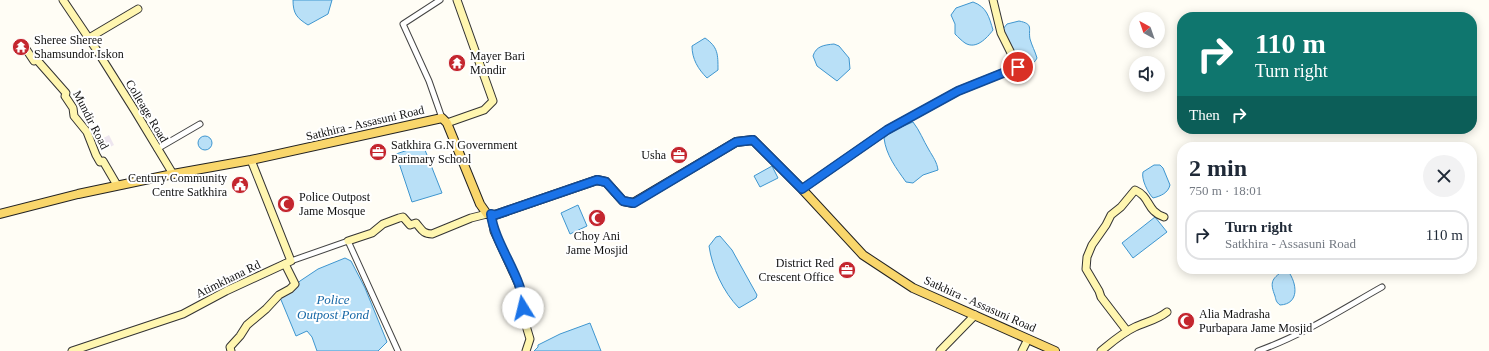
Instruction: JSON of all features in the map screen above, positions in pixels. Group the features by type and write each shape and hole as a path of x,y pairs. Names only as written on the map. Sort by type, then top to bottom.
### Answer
{"main road":[{"name":"Satkhira - Assasuni Road","path":"0,214 117,185 251,160 445,120 480,204 489,214 495,215 597,180 606,182 623,201 634,203 736,142 753,140 802,189 863,255 913,288 1055,351"}],"street":[{"name":"Colleage Road","path":"63,0 135,111 172,174"},
{"path":"440,0 402,24 445,120 484,110 493,102 457,0"},
{"path":"802,189 887,130 958,91 1018,67 1001,33 993,0"},
{"path":"89,38 138,9"},
{"name":"Mundir Road","path":"26,49 34,61 37,60 66,92 65,96 73,108 74,116 88,132 96,155 100,162 103,161 117,185"},
{"path":"157,149 200,124"},
{"path":"231,351 230,347 247,325 266,309 279,294 290,289 296,284 251,160"},
{"path":"1127,331 1101,297 1086,269 1087,257 1092,244 1106,225 1111,215 1121,207 1135,190 1143,194 1155,214 1164,217"},
{"path":"288,262 372,233 383,224 401,217 404,218 410,225 416,223 421,230 427,234 432,234 471,218 489,214 494,231 518,283 524,303 524,319 530,339 526,351"},
{"path":"348,241 398,351"},
{"name":"Atimkhana Rd","path":"72,351 183,314 226,291 288,262"},
{"path":"1258,351 1284,342 1323,322 1382,287"},
{"path":"1101,351 1127,331 1159,318 1167,312"},
{"path":"940,351 975,315"},
{"path":"1022,351 1028,339"}],"shaded area":[{"path":"109,135 114,145 104,150 100,140"}],"water":[{"path":"293,0 332,0 328,14 308,25 296,15"},
{"path":"973,2 978,4 989,17 993,30 981,42 969,45 955,34 955,24 951,15 956,8"},
{"path":"1019,21 1029,25 1030,39 1037,58 1030,65 1020,63 1005,38 1003,29 1007,24"},
{"path":"705,38 715,48 718,60 718,70 707,78 696,64 692,46"},
{"path":"834,44 839,46 849,58 850,69 837,81 817,66 813,56 818,48"},
{"path":"913,122 935,160 938,170 923,175 913,183 906,182 895,166 889,156 884,138 894,130"},
{"path":"202,136 208,136 212,140 212,146 208,150 202,150 198,146 198,140"},
{"path":"423,145 442,193 412,202 396,154"},
{"path":"1154,165 1160,165 1163,168 1170,185 1164,194 1153,198 1145,186 1143,172"},
{"path":"772,166 778,178 760,187 754,176"},
{"path":"578,205 587,226 570,234 561,213"},
{"path":"1155,217 1167,232 1133,258 1122,243"},
{"path":"720,236 732,250 757,295 756,298 739,308 723,287 710,254 709,246 716,237"},
{"name":"Police Outpost Pond","path":"345,258 351,261 365,288 387,342 378,351 317,351 312,337 307,331 296,336 279,295 293,288 300,281 318,269"},
{"path":"1279,274 1290,274 1293,281 1295,287 1294,297 1286,304 1280,305 1276,300 1272,284"},
{"path":"590,323 601,351 534,351 538,345 560,334"}],"place":[{"name":"Sheree Sheree Shamsundor Iskon","path":"21,47"},
{"name":"Mayer Bari Mondir","path":"457,63"},
{"name":"Satkhira G.N Government Parimary School","path":"378,152"},
{"name":"Usha","path":"679,155"},
{"name":"Century Community Centre Satkhira","path":"240,185"},
{"name":"Police Outpost Jame Mosque","path":"286,204"},
{"name":"Choy Ani Jame Mosjid","path":"597,218"},
{"name":"District Red Crescent Office","path":"847,270"},
{"name":"Alia Madrasha Purbapara Jame Mosjid","path":"1186,321"}],"route":[{"path":"523,308 524,303 518,283 494,231 491,214 495,215 597,180 606,182 623,201 634,203 736,142 753,140 802,189 887,130 958,91 1018,67"}]}
